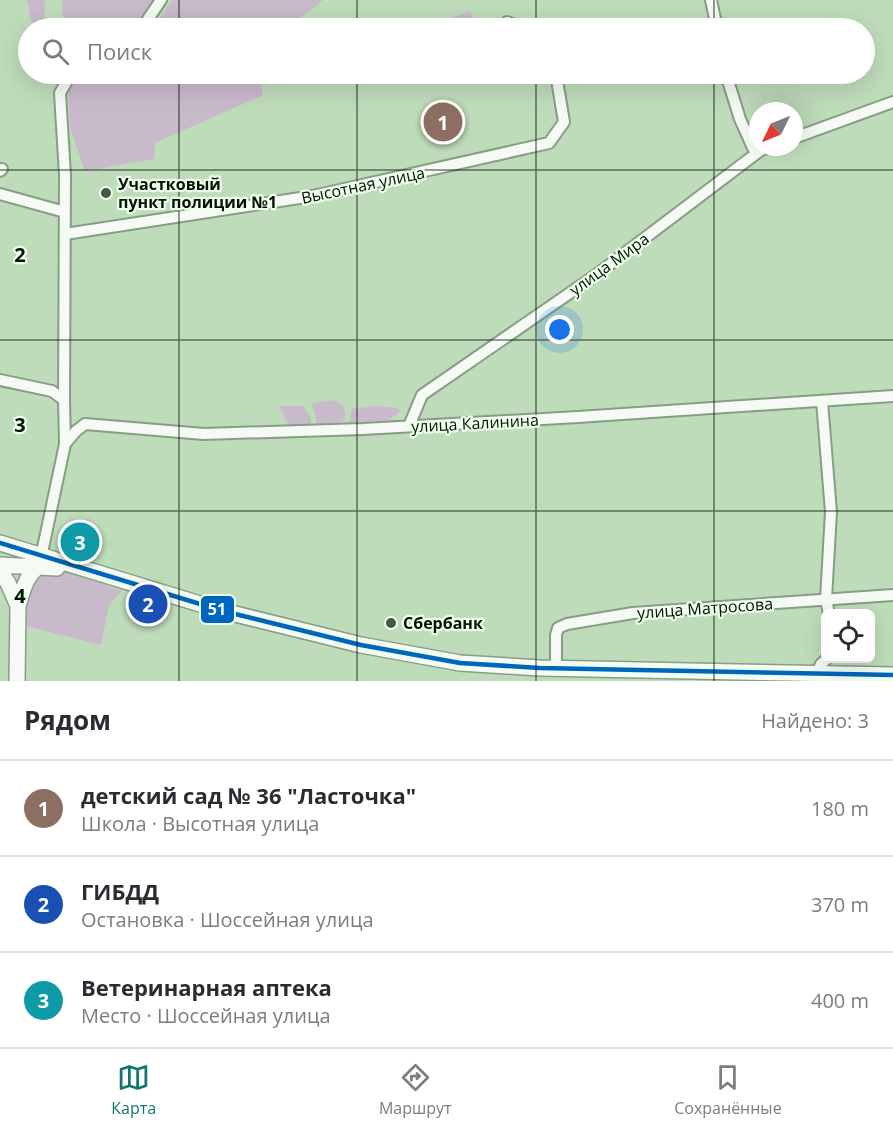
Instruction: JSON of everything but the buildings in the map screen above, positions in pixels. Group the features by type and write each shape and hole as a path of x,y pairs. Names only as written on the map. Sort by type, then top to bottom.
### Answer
{"street":[{"path":"149,18 161,0"},
{"path":"711,0 715,18"},
{"path":"11,681 18,606 26,581 40,561 65,444 65,176 60,93 65,84"},
{"name":"Высотная улица","path":"65,234 314,196 549,143 564,123 558,84"},
{"name":"улица Мира","path":"729,84 749,139"},
{"path":"803,135 893,102"},
{"name":"улица Мира","path":"409,426 422,395 596,275 757,156"},
{"path":"0,194 65,212"},
{"path":"0,380 52,391 64,400"},
{"name":"улица Калинина","path":"65,444 85,424 204,434 409,426 893,396"},
{"path":"822,401 831,512 826,599 828,609"},
{"path":"0,543 40,561 83,569"},
{"path":"0,561 61,562 222,611 362,645 460,663 556,668 893,675"},
{"path":"0,565 40,561"},
{"path":"0,571 18,606"},
{"path":"0,579 12,606 17,681"},
{"name":"улица Матросова","path":"556,668 556,635 558,628 567,624 633,613 893,595"},
{"path":"817,673 822,663"}],"shaded area":[{"path":"27,0 45,0 44,18 31,18"},
{"path":"62,0 156,0 144,18 63,18"},
{"path":"172,0 323,0 300,18 160,18"},
{"path":"470,11 473,18 451,18"},
{"path":"74,84 260,84 263,95 155,143 154,159 85,171 70,127 68,90"},
{"path":"335,400 344,407 345,420 331,426 317,425 311,404"},
{"path":"279,406 303,406 311,418 311,425 290,428"},
{"path":"376,406 397,408 401,411 388,420 349,423 352,409"},
{"path":"52,570 65,572 122,591 109,605 101,645 26,626 27,600 31,585 43,574"}],"transit line":[{"name":"51","path":"0,543 223,611 361,645 460,663 540,668 893,675"}],"place":[{"name":"детский сад № 36 \"Ласточка\"","path":"443,122"},
{"name":"Участковый пункт полиции №1","path":"106,193"},
{"name":"Ветеринарная аптека","path":"80,542"},
{"name":"ГИБДД","path":"148,604"},
{"name":"Сбербанк","path":"391,623"}]}
